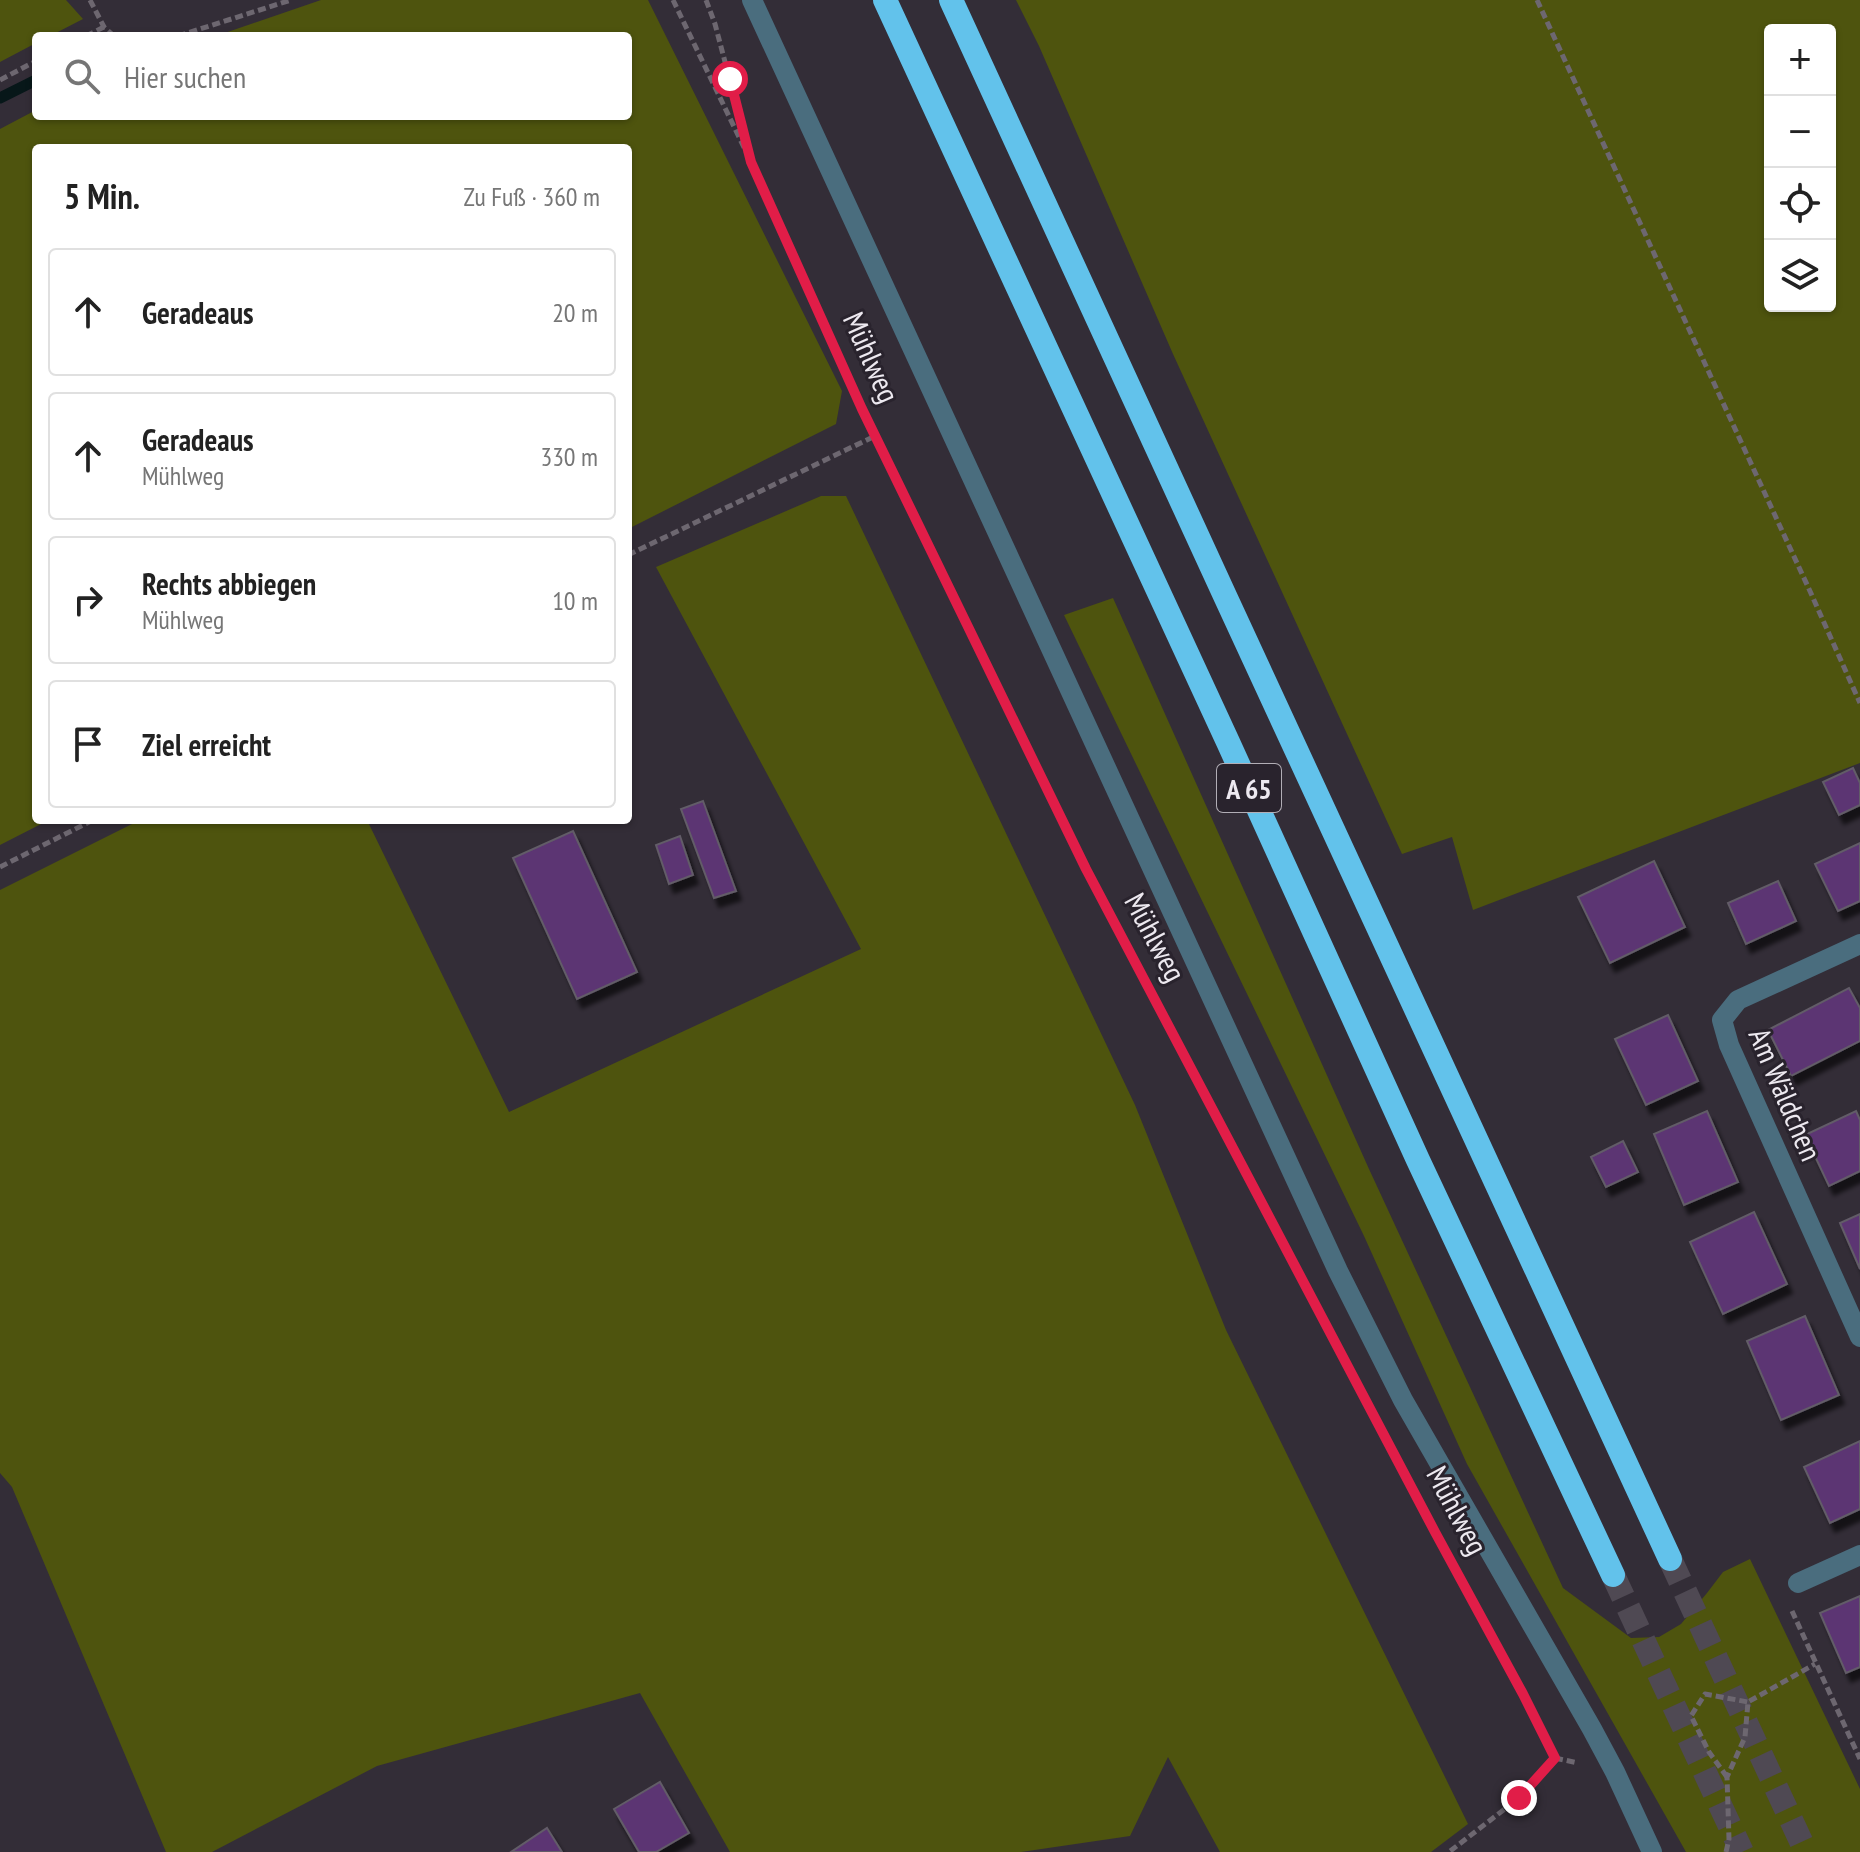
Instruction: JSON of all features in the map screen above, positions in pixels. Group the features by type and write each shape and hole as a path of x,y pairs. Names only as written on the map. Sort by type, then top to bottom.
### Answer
{"highway":[{"name":"A 65","path":"885,0 1418,1160 1613,1575"},
{"name":"A 65","path":"951,0 1670,1559"}],"street":[{"path":"752,0 1338,1271 1411,1413 1598,1740 1652,1852"},
{"name":"Am Wäldchen","path":"1860,944 1738,1000 1722,1020 1729,1045 1860,1337"},
{"path":"1798,1583 1860,1555"}],"path":[{"path":"90,0 110,32"},
{"path":"191,32 291,0"},
{"name":"Mühlweg","path":"673,0 751,162 875,436 1086,869 1555,1758 1519,1798 1449,1852"},
{"path":"706,0 751,162"},
{"path":"1537,0 1860,703"},
{"path":"94,32 104,27"},
{"path":"0,80 32,63"},
{"path":"632,553 875,436"},
{"path":"0,867 85,824"},
{"path":"1798,1583 1784,1591 1860,1759"},
{"path":"1727,1777 1709,1752 1691,1716 1705,1694 1748,1702 1815,1664"},
{"path":"1726,1852 1729,1839 1727,1777 1745,1737 1748,1702"}],"green space":[{"path":"0,0 66,0 83,19 58,32 32,32 32,45 0,62"},
{"path":"321,0 648,0 842,391 836,424 632,527 632,144 32,144 32,824 41,824 0,845 0,129 32,112 32,120 632,120 632,32 228,32"},
{"path":"1016,0 1860,0 1860,763 1473,910 1452,837 1402,854 1173,354"},
{"path":"821,496 846,496 1135,1105 1226,1330 1468,1824 1431,1852 1220,1852 1168,1757 1130,1836 1021,1852 730,1852 640,1693 377,1766 212,1852 166,1852 12,1487 0,1473 0,890 132,824 369,824 509,1112 861,949 656,567"},
{"path":"1113,598 1369,1169 1563,1588 1631,1638 1659,1637 1681,1624 1723,1572 1750,1559 1860,1789 1860,1852 1686,1852 1467,1464 1364,1236 1064,615"}],"building":[{"path":"1853,768 1860,783 1860,805 1839,815 1823,782"},
{"path":"703,801 736,891 714,898 681,809"},
{"path":"573,831 637,972 577,999 513,858"},
{"path":"680,836 693,875 669,884 656,845"},
{"path":"1860,843 1860,901 1838,911 1815,864"},
{"path":"1654,861 1685,927 1610,963 1578,897"},
{"path":"1778,881 1796,921 1746,944 1728,903"},
{"path":"1849,988 1860,1008 1860,1041 1791,1076 1768,1030"},
{"path":"1668,1015 1698,1081 1646,1105 1615,1039"},
{"path":"1707,1111 1738,1182 1684,1205 1654,1134"},
{"path":"1856,1111 1860,1120 1860,1171 1829,1186 1805,1135"},
{"path":"1623,1141 1638,1172 1606,1187 1591,1157"},
{"path":"1754,1212 1787,1284 1723,1314 1690,1242"},
{"path":"1860,1214 1860,1269 1840,1223"},
{"path":"1805,1316 1839,1395 1781,1420 1747,1341"},
{"path":"1860,1441 1860,1509 1830,1523 1804,1467"},
{"path":"1860,1596 1860,1667 1846,1673 1820,1613"},
{"path":"660,1782 689,1833 656,1852 639,1852 614,1809"},
{"path":"547,1828 562,1852 511,1852"}],"waterway":[{"path":"0,98 32,82"}],"tunnel":[{"path":"1670,1559 1806,1852"},
{"path":"1613,1575 1742,1852"}],"route":[{"path":"730,79 751,162 862,409 1086,869 1555,1758 1519,1798"}]}
